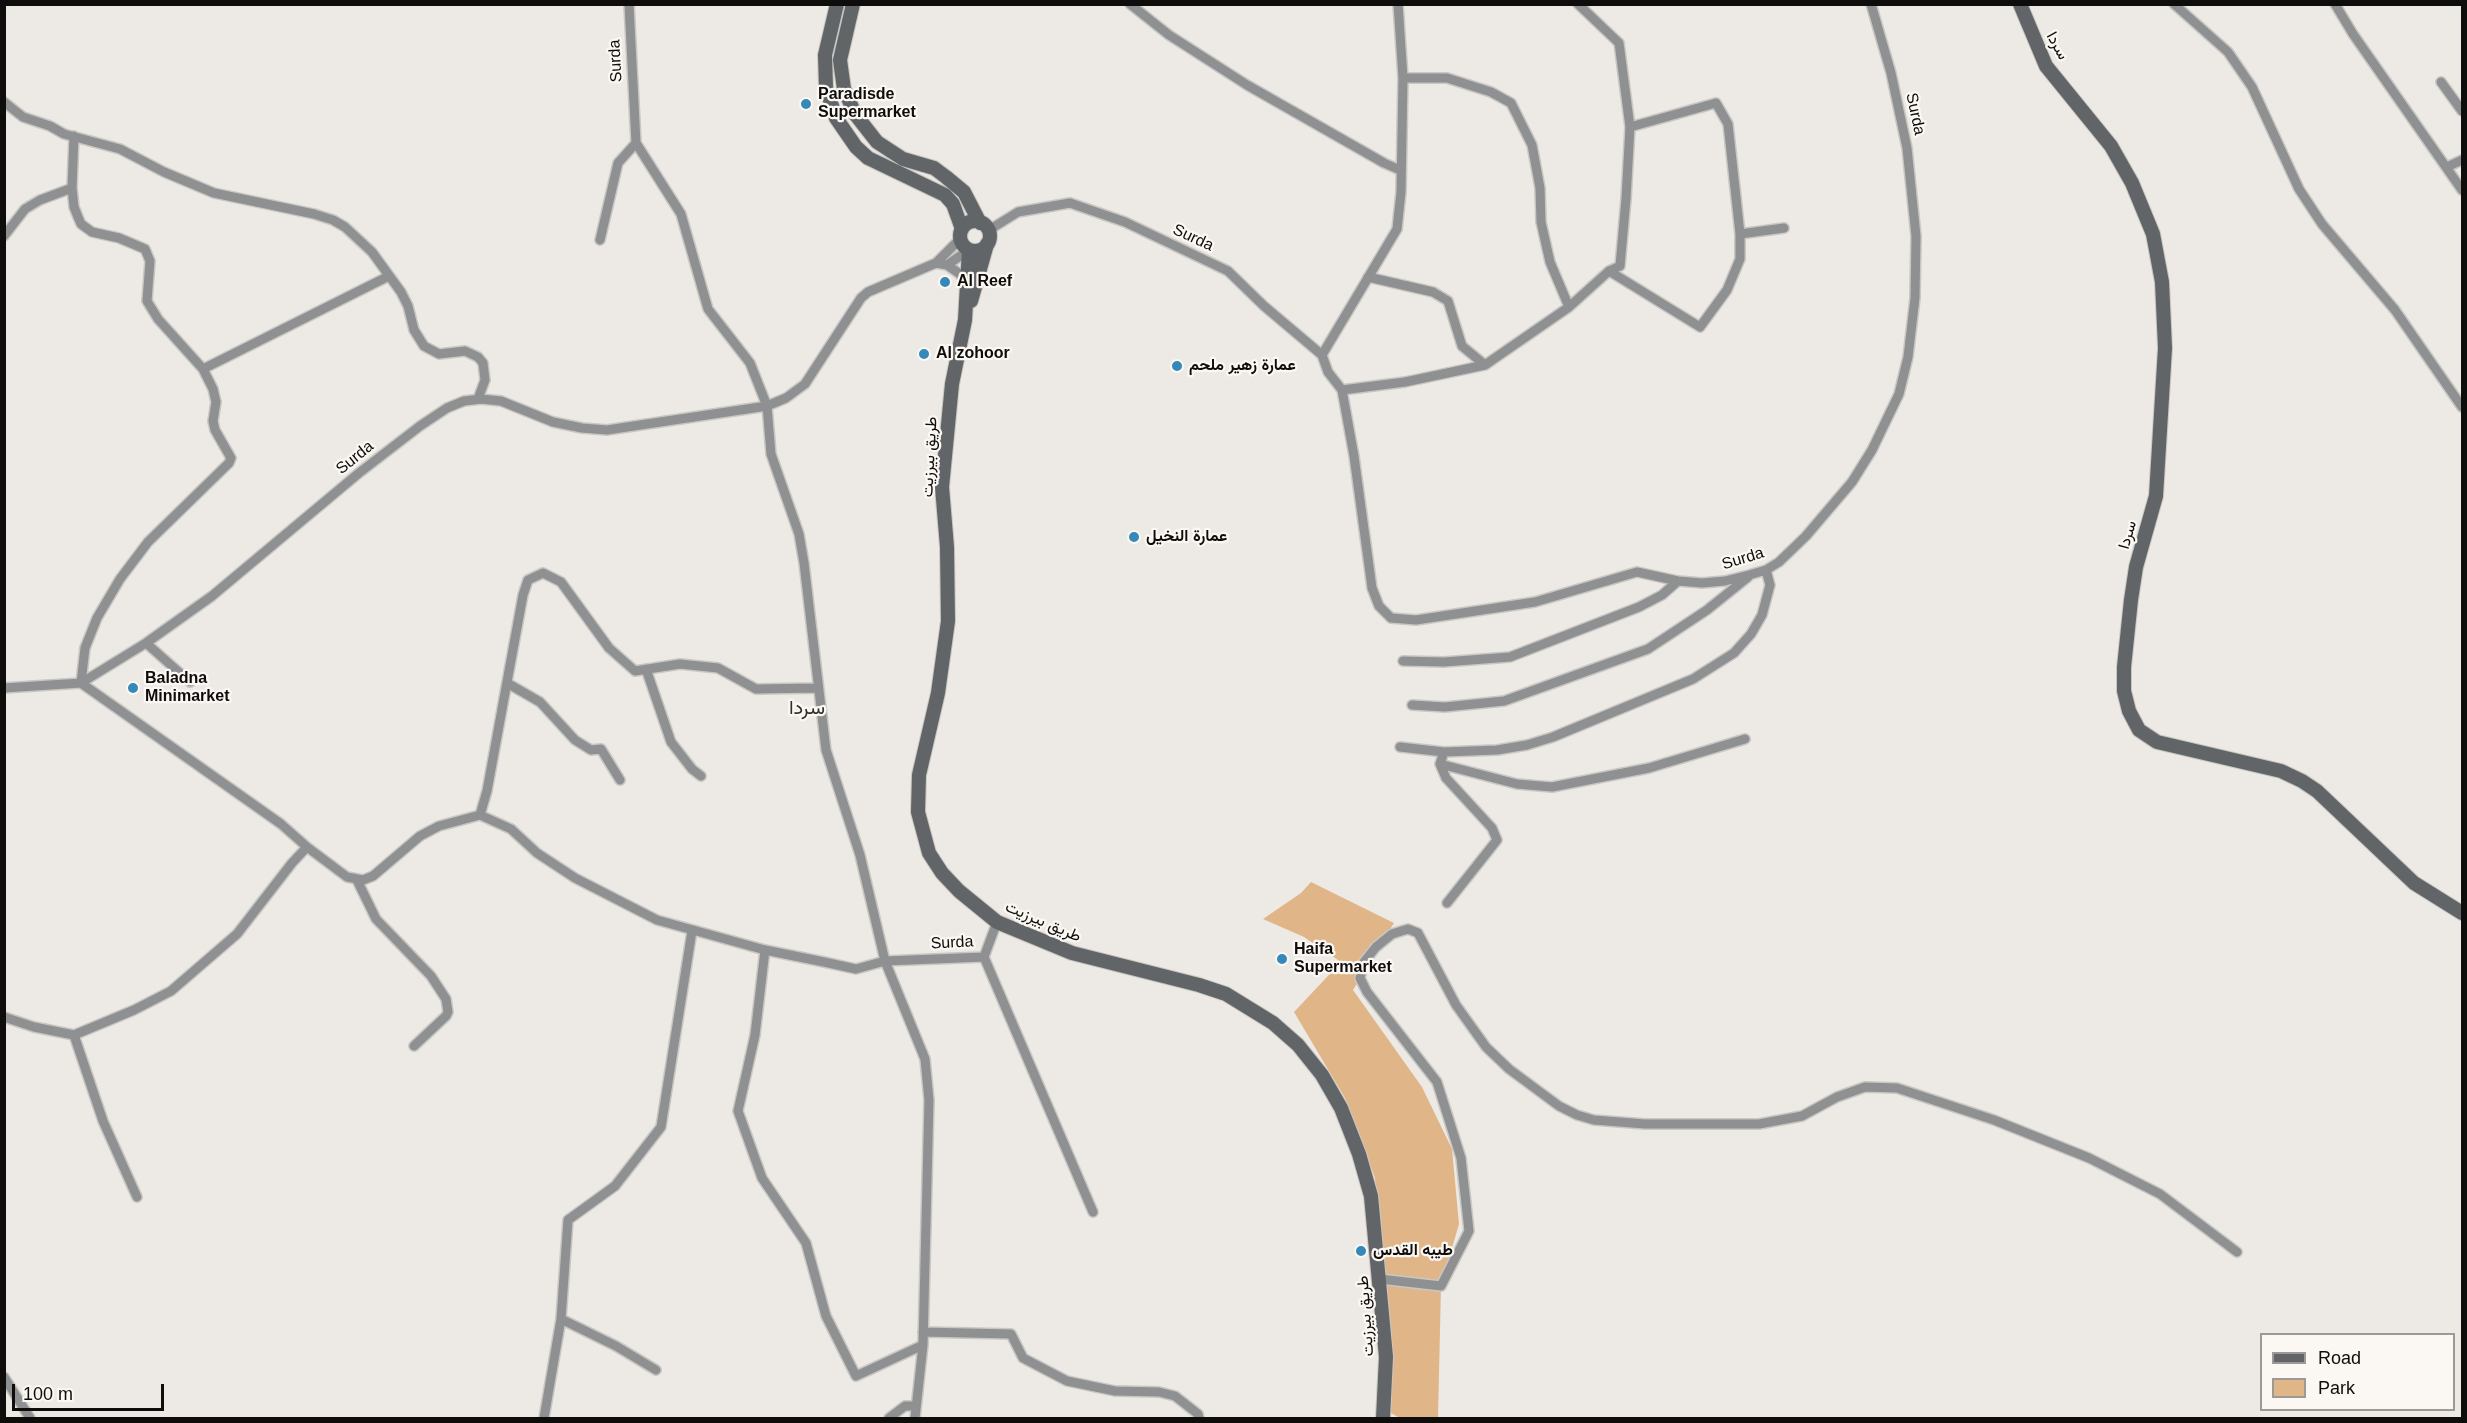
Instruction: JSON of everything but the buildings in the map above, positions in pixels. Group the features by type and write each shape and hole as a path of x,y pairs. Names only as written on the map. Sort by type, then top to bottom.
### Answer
{"main road":[{"path":"837,4 825,55 826,88 836,118 856,147 868,158 945,195 953,204 964,247 980,251 986,232"},
{"path":"854,4 840,60 844,88 855,114 877,142 903,159 934,168 964,192 986,232 964,320"},
{"name":"سردا","path":"2020,4 2046,66 2111,146 2132,183 2153,234 2162,282 2165,348 2157,496 2136,567 2131,600 2124,667 2124,692 2128,711 2139,730 2157,742 2281,771 2302,781 2317,791 2415,883 2463,913"},
{"path":"961,234 966,224 986,232"},
{"path":"964,320 969,250"},
{"name":"طريق بيرزيت","path":"964,320 952,384 942,487 948,557 948,621 940,682 919,776 918,812 929,853 942,873 959,891 997,922 1033,939 1072,953 1226,994 1273,1023 1298,1045 1322,1075 1341,1108 1359,1154 1371,1196 1386,1357 1383,1419"}],"street":[{"name":"Surda","path":"629,4 636,143 681,214 708,309 750,363 767,406"},
{"path":"1130,4 1169,35 1247,86 1384,164 1400,170"},
{"path":"1322,355 1397,228 1403,78 1398,4"},
{"path":"1342,390 1405,382 1485,365 1569,307 1609,272 1620,266 1630,127 1619,43 1578,4"},
{"name":"Surda","path":"986,232 1018,212 1070,203 1125,222 1228,271 1264,306 1322,355 1328,372 1342,390 1354,456 1372,588 1379,606 1391,618 1416,620 1535,602 1637,572 1678,581 1714,582 1749,575 1766,570 1779,562 1806,536 1852,482 1872,450 1899,394 1908,357 1915,298 1916,236 1908,159 1891,73 1871,4"},
{"path":"2174,4 2228,51 2252,87 2299,189 2316,215 2343,251 2395,310 2463,407"},
{"path":"2335,4 2353,34 2463,190"},
{"path":"1403,78 1447,78 1491,92 1511,103 1532,146 1540,188 1541,222 1550,262 1569,307"},
{"path":"2441,82 2463,111"},
{"path":"4,102 23,117 74,136 120,149 164,172 214,193 333,220 363,242 389,276 408,306 414,330 424,346 439,354 465,351 478,357 483,363 485,380 478,399"},
{"path":"1609,272 1700,327 1727,290 1740,259 1740,234 1728,124 1716,103 1630,127"},
{"path":"74,136 72,188 74,207 81,224 86,229 119,238 145,249 150,261 146,293 150,308 203,369 216,402 213,421 215,430 228,449 231,458 229,463 148,542 120,579 98,618 85,648 81,683 281,824 329,865 347,877 357,880 373,876 420,836 439,826 480,815 487,791 523,595 528,580 543,573 561,582 609,648 635,671 680,664 718,668 756,689 818,688"},
{"path":"600,240 618,163 636,143"},
{"path":"2446,167 2463,160"},
{"path":"4,236 25,209 40,200 72,188"},
{"path":"1740,234 1784,228"},
{"name":"Surda","path":"4,688 81,683 146,643 212,596 359,473 420,426 447,408 464,401 501,400 553,422 607,430 767,406 786,398 805,384 861,298 868,292 936,263 961,234"},
{"path":"947,265 969,250"},
{"path":"936,263 947,265 960,274 966,285"},
{"path":"203,369 389,276"},
{"path":"1368,277 1433,292 1448,301 1462,346 1485,365"},
{"path":"767,406 771,454 799,534 826,750 860,855 885,961 925,1059 929,1100 923,1345 915,1419"},
{"path":"1400,747 1444,752 1497,750 1544,740 1693,679 1734,653 1751,634 1762,615 1770,585 1766,570"},
{"path":"1412,705 1445,707 1504,701 1648,649 1707,610 1749,575"},
{"path":"1403,661 1444,662 1510,657 1639,607 1662,596 1678,581"},
{"path":"146,643 190,682"},
{"path":"646,669 671,742 692,769 701,776"},
{"path":"507,683 540,702 575,740 591,750 601,749 620,780"},
{"path":"1440,764 1516,784 1552,787 1649,768 1744,740"},
{"path":"1444,752 1440,764 1446,778 1492,828 1497,840 1447,903"},
{"name":"Surda","path":"480,815 511,830 537,853 575,878 657,920 692,932 765,950 856,969 885,961 984,957 997,922"},
{"path":"4,1017 34,1027 74,1035 134,1010 171,991 237,934 307,847"},
{"path":"357,880 376,919 431,976 446,999 448,1012 446,1016 414,1046"},
{"path":"1380,1279 1441,1286 1468,1231 1461,1158 1437,1082 1367,992 1360,978 1364,962 1376,947 1392,934 1408,929 1418,933 1456,1005 1486,1047 1509,1070 1559,1106 1577,1115 1594,1120 1645,1124 1759,1124 1802,1116 1837,1097 1865,1087 1897,1088 1994,1120 2089,1158 2160,1194 2237,1252"},
{"path":"544,1419 561,1319 568,1220 615,1186 661,1127 692,932"},
{"path":"765,950 755,1035 738,1111 762,1178 806,1243 826,1316 856,1376 923,1345"},
{"path":"984,957 1093,1212"},
{"path":"74,1035 103,1121 137,1197"},
{"path":"561,1319 616,1346 656,1370"},
{"path":"923,1332 1011,1334 1023,1358 1067,1381 1115,1391 1159,1392 1175,1396 1198,1414 1198,1419"},
{"path":"4,1377 30,1419"},
{"path":"889,1419 905,1406 916,1406"}],"green space":[{"path":"1311,882 1394,923 1353,990 1422,1087 1452,1149 1459,1224 1441,1286 1438,1418 1400,1418 1385,1410 1375,1178 1345,1098 1294,1012 1341,962 1304,937 1263,919 1301,893"}],"place":[{"name":"Paradisde Supermarket","path":"806,104"},
{"name":"Al Reef","path":"945,282"},
{"name":"Al zohoor","path":"924,354"},
{"name":"عمارة زهير ملحم","path":"1177,366"},
{"name":"عمارة النخيل","path":"1134,537"},
{"name":"Baladna Minimarket","path":"133,688"},
{"name":"Haifa Supermarket","path":"1282,959"},
{"name":"طيبه القدس","path":"1361,1251"}],"district":[{"name":"سردا","path":"807,708"}]}
